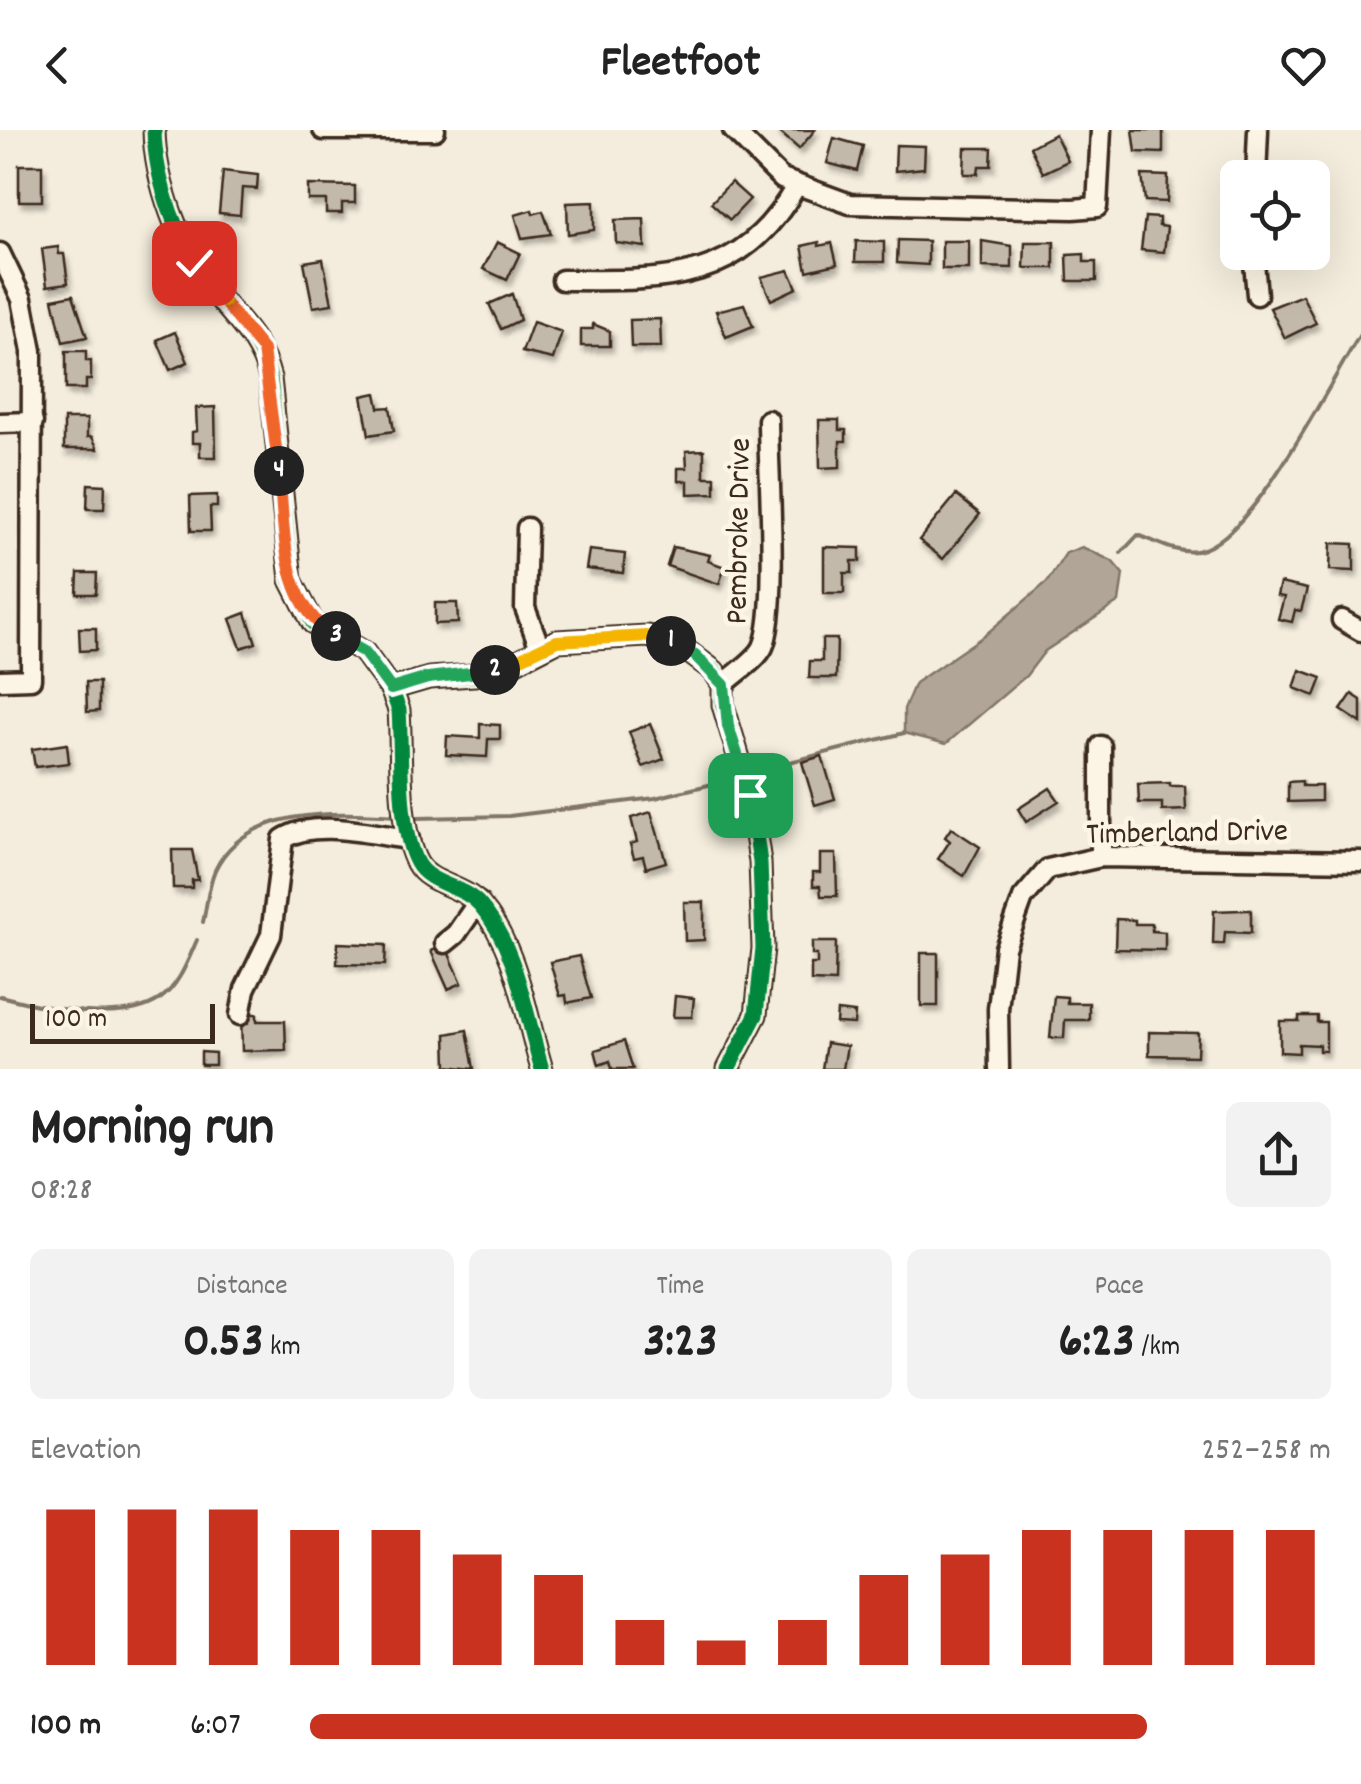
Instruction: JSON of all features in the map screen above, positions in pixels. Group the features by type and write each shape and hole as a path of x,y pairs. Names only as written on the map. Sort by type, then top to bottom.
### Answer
{"street":[{"path":"154,130 154,160 194,263 263,350 270,378 291,580 313,623 364,652 391,689 399,710 409,838 424,872 478,902 506,945 542,1069"},
{"path":"323,130 436,130"},
{"path":"733,130 767,167 796,186 850,204 1086,210 1097,207 1100,196 1101,130"},
{"path":"1257,160 1258,130"},
{"path":"562,280 662,280 709,267 756,240 781,213 796,186"},
{"path":"0,252 22,298 30,334 33,422 31,680 0,680"},
{"path":"1255,270 1257,295"},
{"name":"Pembroke Drive","path":"724,685 762,650 766,632 768,420"},
{"path":"0,423 33,422"},
{"path":"527,528 524,594 540,648"},
{"path":"1342,620 1361,631"},
{"path":"391,689 428,678 506,668 557,641 647,636 674,642 695,655 724,685 725,716 754,819 763,948 756,1015 728,1069"},
{"path":"1101,746 1102,857"},
{"path":"240,1014 245,989 271,934 284,840 294,832 315,830 409,838"},
{"name":"Timberland Drive","path":"999,1069 1002,969 1023,898 1048,868 1102,857 1361,861"},
{"path":"445,943 478,902"}],"shaded area":[{"path":"1082,547 1112,561 1123,574 1119,602 1045,651 1026,676 946,744 904,733 904,709 915,683 985,635 1047,582 1066,553"}],"building":[{"path":"777,130 815,130 799,149"},
{"path":"1133,130 1163,130 1163,153 1136,152"},
{"path":"1055,134 1068,161 1043,173 1030,147"},
{"path":"834,138 863,146 857,171 827,163"},
{"path":"896,145 925,146 924,168 895,171"},
{"path":"965,148 992,148 991,166 979,166 978,174 964,174"},
{"path":"19,165 42,165 42,201 19,201"},
{"path":"223,171 258,175 257,189 242,188 240,215 219,213"},
{"path":"1142,175 1168,176 1167,202 1145,201"},
{"path":"731,182 750,199 730,220 711,203"},
{"path":"308,185 355,186 355,203 342,203 342,213 326,213 326,200 308,200"},
{"path":"594,202 594,230 568,234 567,203"},
{"path":"532,210 533,214 543,211 551,234 522,238 515,215"},
{"path":"1145,217 1159,218 1159,226 1167,227 1164,252 1141,250"},
{"path":"644,219 645,247 616,243 615,220"},
{"path":"898,240 928,241 928,265 897,263"},
{"path":"856,241 884,242 884,262 855,262"},
{"path":"942,241 969,241 969,269 942,269"},
{"path":"982,241 1012,246 1012,268 982,267"},
{"path":"497,242 520,253 507,280 483,269"},
{"path":"819,242 819,246 832,243 837,264 807,271 802,246"},
{"path":"1025,242 1054,242 1054,268 1024,268"},
{"path":"58,247 59,254 64,254 68,283 47,286 42,249"},
{"path":"1084,254 1084,262 1096,262 1096,281 1068,281 1067,255"},
{"path":"323,259 332,304 313,307 304,262"},
{"path":"789,270 797,288 771,300 761,277"},
{"path":"512,294 520,320 501,329 489,304"},
{"path":"73,295 87,337 63,342 53,299"},
{"path":"1302,295 1316,323 1285,338 1270,308"},
{"path":"744,304 753,326 726,337 716,311"},
{"path":"660,319 661,347 631,347 630,320"},
{"path":"533,322 562,332 553,359 522,352"},
{"path":"593,324 610,331 610,346 581,346 581,329 593,329"},
{"path":"175,332 188,362 170,370 157,340"},
{"path":"66,351 86,351 86,361 91,361 91,380 86,380 86,389 66,389"},
{"path":"376,393 379,408 390,407 394,431 369,435 362,396"},
{"path":"215,407 216,457 200,457 200,443 192,443 192,432 197,431 196,408"},
{"path":"64,419 87,419 87,437 92,437 98,449 64,449"},
{"path":"819,420 839,420 839,430 846,430 846,441 840,441 840,467 820,468"},
{"path":"704,450 704,477 715,477 715,493 688,494 688,481 678,481 678,468 687,468 686,451"},
{"path":"88,484 105,485 104,509 87,509"},
{"path":"217,495 217,507 210,507 211,531 191,531 190,496"},
{"path":"956,495 980,514 943,559 919,540"},
{"path":"1331,543 1354,544 1354,571 1330,570"},
{"path":"673,547 710,555 708,561 725,567 719,584 667,566"},
{"path":"824,547 860,548 860,561 852,561 852,573 844,573 844,593 824,593"},
{"path":"589,550 625,554 623,573 586,569"},
{"path":"78,573 97,573 96,594 77,594"},
{"path":"1280,583 1307,589 1301,611 1295,610 1292,622 1278,619 1284,597 1277,596"},
{"path":"435,603 457,603 458,623 435,624"},
{"path":"246,613 256,643 241,648 230,619"},
{"path":"79,628 96,628 96,650 80,651"},
{"path":"822,639 837,639 836,678 809,678 810,661 822,661"},
{"path":"1300,670 1322,678 1315,696 1294,688"},
{"path":"86,682 99,682 99,711 87,712"},
{"path":"1352,694 1361,700 1361,723 1341,710"},
{"path":"480,724 500,725 500,739 488,739 487,757 446,755 447,736 480,738"},
{"path":"650,724 664,759 643,767 629,732"},
{"path":"67,744 69,763 35,767 32,749"},
{"path":"822,756 835,799 815,805 802,762"},
{"path":"1302,781 1302,786 1321,786 1321,801 1288,802 1288,782"},
{"path":"1138,784 1185,786 1186,810 1162,811 1162,803 1139,803"},
{"path":"1050,788 1059,801 1026,822 1018,809"},
{"path":"651,812 666,862 646,868 643,856 634,858 630,844 637,842 631,818"},
{"path":"951,828 980,847 964,876 938,859 950,841 945,837"},
{"path":"172,850 192,850 198,880 192,880 192,888 173,888"},
{"path":"820,854 836,854 837,896 821,896 820,886 813,886 813,872 820,872"},
{"path":"684,902 704,902 704,940 685,941"},
{"path":"1251,910 1251,933 1225,932 1224,944 1213,944 1214,911"},
{"path":"1116,919 1152,924 1152,931 1165,932 1165,950 1115,949"},
{"path":"812,942 836,942 835,982 811,981 811,964 817,964"},
{"path":"338,943 386,945 385,965 337,964"},
{"path":"445,945 462,983 448,989 431,951"},
{"path":"921,953 938,953 938,1006 921,1006"},
{"path":"579,956 591,998 567,1003 566,995 560,996 550,962"},
{"path":"675,996 694,998 692,1017 673,1017"},
{"path":"1054,996 1067,997 1067,1003 1089,1003 1089,1020 1065,1020 1064,1038 1050,1038"},
{"path":"837,1011 855,1013 854,1024 836,1023"},
{"path":"241,1014 257,1014 257,1021 285,1021 286,1050 242,1051"},
{"path":"1299,1016 1317,1016 1317,1022 1326,1022 1326,1051 1319,1051 1319,1045 1299,1044 1299,1053 1280,1052 1280,1021 1299,1021"},
{"path":"467,1030 474,1069 447,1066 446,1034"},
{"path":"1149,1032 1198,1033 1197,1056 1149,1055"},
{"path":"624,1041 633,1069 612,1069 610,1061 599,1065 595,1050"},
{"path":"826,1043 847,1046 843,1069 822,1069"},
{"path":"201,1052 215,1053 215,1065 201,1065"}],"waterway":[{"path":"1121,553 1138,535 1182,551 1197,551 1219,541 1265,491 1361,333"},
{"path":"750,772 904,733"},
{"path":"417,818 509,816 655,798 733,779"},
{"path":"203,922 215,870 229,849 248,834 270,824 321,814 396,816"},
{"path":"0,996 81,1011 144,1007 173,987 197,940"}],"cycle path":[{"path":"154,130 164,192 179,234 200,272 254,340 266,364 291,580 313,623 364,652 391,689 399,710 403,809 411,848 422,870 473,898 493,922 512,962 542,1069"},
{"path":"391,689 429,678 474,675 506,667 557,641 647,636 675,642 714,671 723,685 723,705 750,795 760,862 763,948 756,1015 728,1069"}],"route":[{"path":"194,263 263,350 270,378 291,580 313,623 364,652 391,689 428,678 506,668 557,641 647,636 674,642 714,671 724,685 723,705 736,761 750,795"}]}
